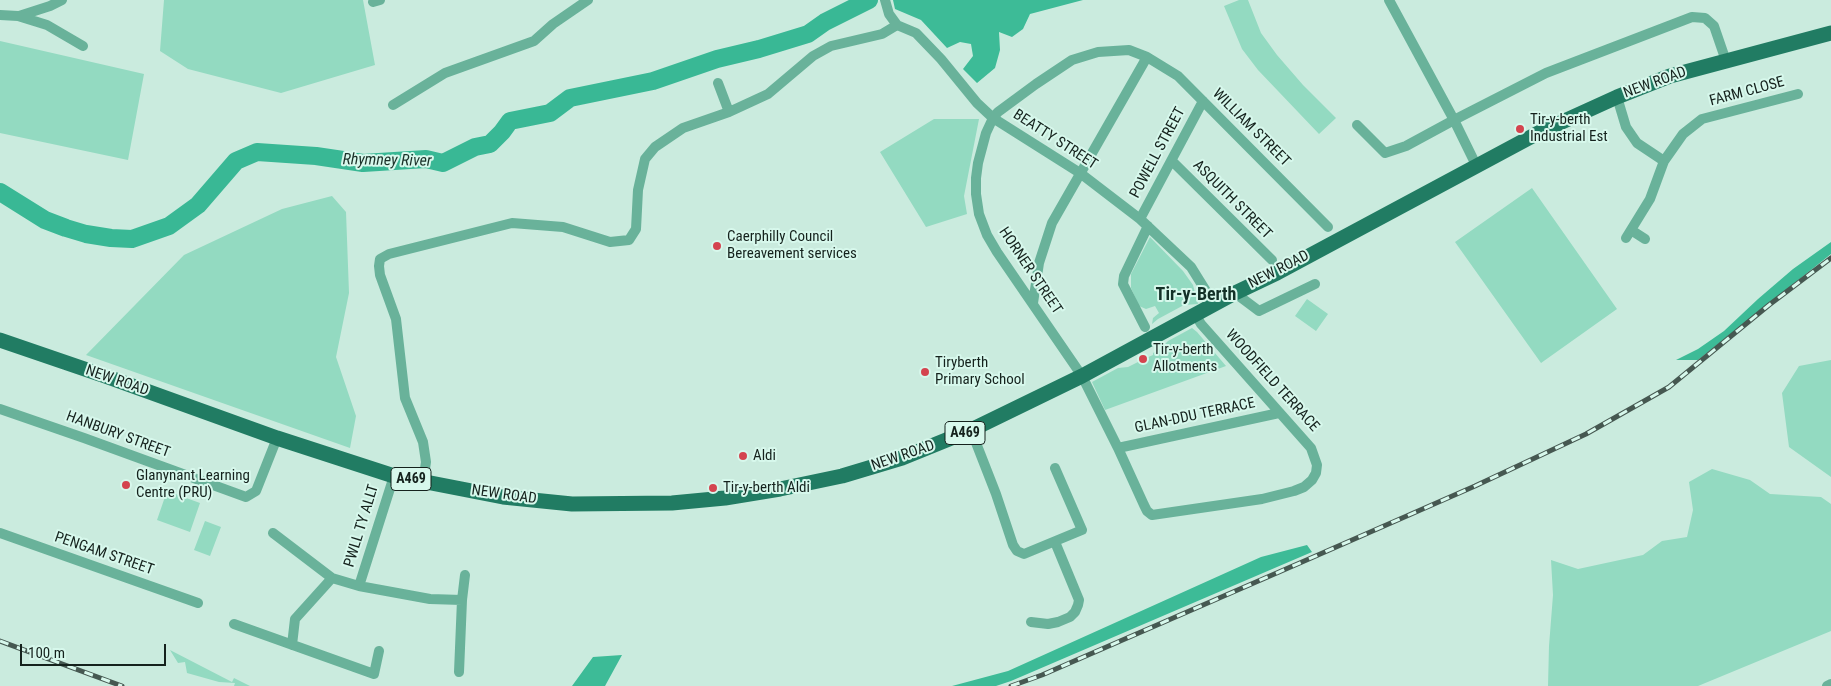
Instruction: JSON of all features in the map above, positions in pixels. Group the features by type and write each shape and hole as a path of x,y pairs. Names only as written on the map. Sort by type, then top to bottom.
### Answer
{"main road":[{"name":"NEW ROAD","path":"0,340 277,438 394,476 423,482 503,497 572,504 658,504 716,499 780,489 842,476 902,458 971,430 1082,376 1195,314 1402,204 1477,167 1540,132 1616,97 1670,76 1831,33"}],"street":[{"path":"18,16 50,6 62,0"},
{"path":"393,105 445,73 534,41 553,24 588,0"},
{"name":"BEATTY STREET","path":"886,0 889,14 897,25 916,33 941,59 977,103 993,118 1080,173 1144,223 1191,267 1214,304"},
{"path":"1389,0 1454,120 1477,167"},
{"path":"0,15 18,16 47,25 84,46"},
{"path":"1357,125 1385,153 1406,146 1546,73 1692,17 1705,18 1714,26 1726,61"},
{"path":"423,482 426,462 423,442 405,398 396,319 380,275 380,259 389,254 512,223 563,227 610,242 629,240 636,229 638,190 645,159 655,147 684,128 729,112 768,94 813,56 830,46 882,34 897,25"},
{"name":"WILLIAM STREET","path":"993,118 1036,84 1072,60 1098,52 1129,50 1148,57 1178,76 1328,227"},
{"path":"1033,303 1039,263 1046,238 1060,206 1148,57"},
{"path":"718,83 729,112"},
{"name":"FARM CLOSE","path":"1645,240 1628,234 1650,199 1664,162 1683,134 1702,119 1798,94"},
{"path":"1616,97 1626,127 1637,143 1664,162"},
{"name":"POWELL STREET","path":"1145,327 1123,284 1124,276 1144,223 1172,161 1203,101"},
{"name":"HORNER STREET","path":"993,118 986,133 978,163 976,194 979,214 987,235 997,252 1082,376"},
{"name":"ASQUITH STREET","path":"1172,161 1272,260"},
{"path":"1235,293 1259,311 1315,284"},
{"name":"WOODFIELD TERRACE","path":"1082,376 1144,506 1152,515 1262,499 1304,487 1312,480 1316,473 1317,465 1311,448 1195,314"},
{"name":"HANBURY STREET","path":"0,409 246,497 256,491 277,438"},
{"name":"GLAN-DDU TERRACE","path":"1118,448 1279,413"},
{"path":"971,430 996,494 1013,545 1017,551 1024,554 1082,530 1055,468"},
{"name":"PWLL TY ALLT","path":"359,586 394,476"},
{"name":"PENGAM STREET","path":"0,533 198,603"},
{"name":"PWLL TY ALLT","path":"272,533 332,578 359,586 430,599 462,600"},
{"path":"1031,622 1048,624 1058,622 1070,617 1078,605 1079,600 1055,542"},
{"path":"459,672 465,575"},
{"name":"PWLL TY ALLT","path":"292,644 295,618 332,578"},
{"path":"234,624 374,674 379,651"},
{"path":"1827,686 1831,684"}],"green space":[{"path":"164,0 363,0 375,65 281,93 188,69 160,51"},
{"path":"893,0 1083,0 1030,14 1023,29 1012,37 999,32 1000,50 995,68 977,83 963,69 973,56 971,44 960,42 947,48 921,20 895,9"},
{"path":"1239,0 1248,0 1261,33 1277,55 1303,85 1336,118 1319,134 1258,70 1242,49 1224,6"},
{"path":"0,41 144,74 128,160 0,133"},
{"path":"934,119 979,119 964,196 967,214 926,227 880,152"},
{"path":"1532,188 1617,309 1541,363 1455,242"},
{"path":"332,196 346,212 349,293 336,357 356,416 350,448 86,355 184,255 282,209"},
{"path":"1150,237 1183,271 1193,285 1198,304 1184,305 1152,324 1153,318 1159,313 1155,306 1146,309 1139,306 1131,288 1131,274"},
{"path":"1831,242 1831,254 1698,360 1676,360 1698,349 1724,331 1793,269"},
{"path":"1307,299 1328,314 1316,331 1295,316"},
{"path":"1192,328 1226,366 1105,410 1092,382 1118,368 1128,367 1147,360 1146,358 1153,355 1168,341"},
{"path":"1831,360 1831,477 1789,447 1782,393 1799,366"},
{"path":"1712,469 1750,480 1770,494 1821,497 1831,504 1831,631 1698,686 1548,686 1553,595 1551,560 1578,569 1643,555 1662,541 1687,537 1693,510 1689,482"},
{"path":"167,491 200,503 190,532 157,520"},
{"path":"205,521 221,527 210,556 194,550"},
{"path":"1307,545 1312,552 1011,681 996,686 952,686 1008,671 1261,557"},
{"path":"170,650 232,682 234,678 250,686 234,686 235,683 219,682 187,673 185,662 178,663"},
{"path":"622,655 605,686 572,686 593,657"}],"waterway":[{"name":"Rhymney River","path":"0,192 45,220 66,228 86,234 132,239 169,226 198,205 236,161 257,152 316,156 363,163 426,159 443,163 475,147 490,144 510,121 550,113 570,98 653,81 717,59 808,34 825,22 869,0"}],"railway":[{"path":"1011,686 1042,675 1302,562 1475,486 1586,434 1669,387 1769,305 1831,258"},
{"path":"0,641 122,686"}],"place":[{"name":"Tir-y-berth Industrial Est","path":"1520,129"},
{"name":"Caerphilly Council Bereavement services","path":"717,246"},
{"name":"Tir-y-berth Allotments","path":"1143,359"},
{"name":"Tiryberth Primary School","path":"925,372"},
{"name":"Aldi","path":"743,456"},
{"name":"Glanynant Learning Centre (PRU)","path":"126,485"},
{"name":"Tir-y-berth Aldi","path":"713,488"}],"district":[{"name":"Tir-y-Berth","path":"1196,295"}]}
